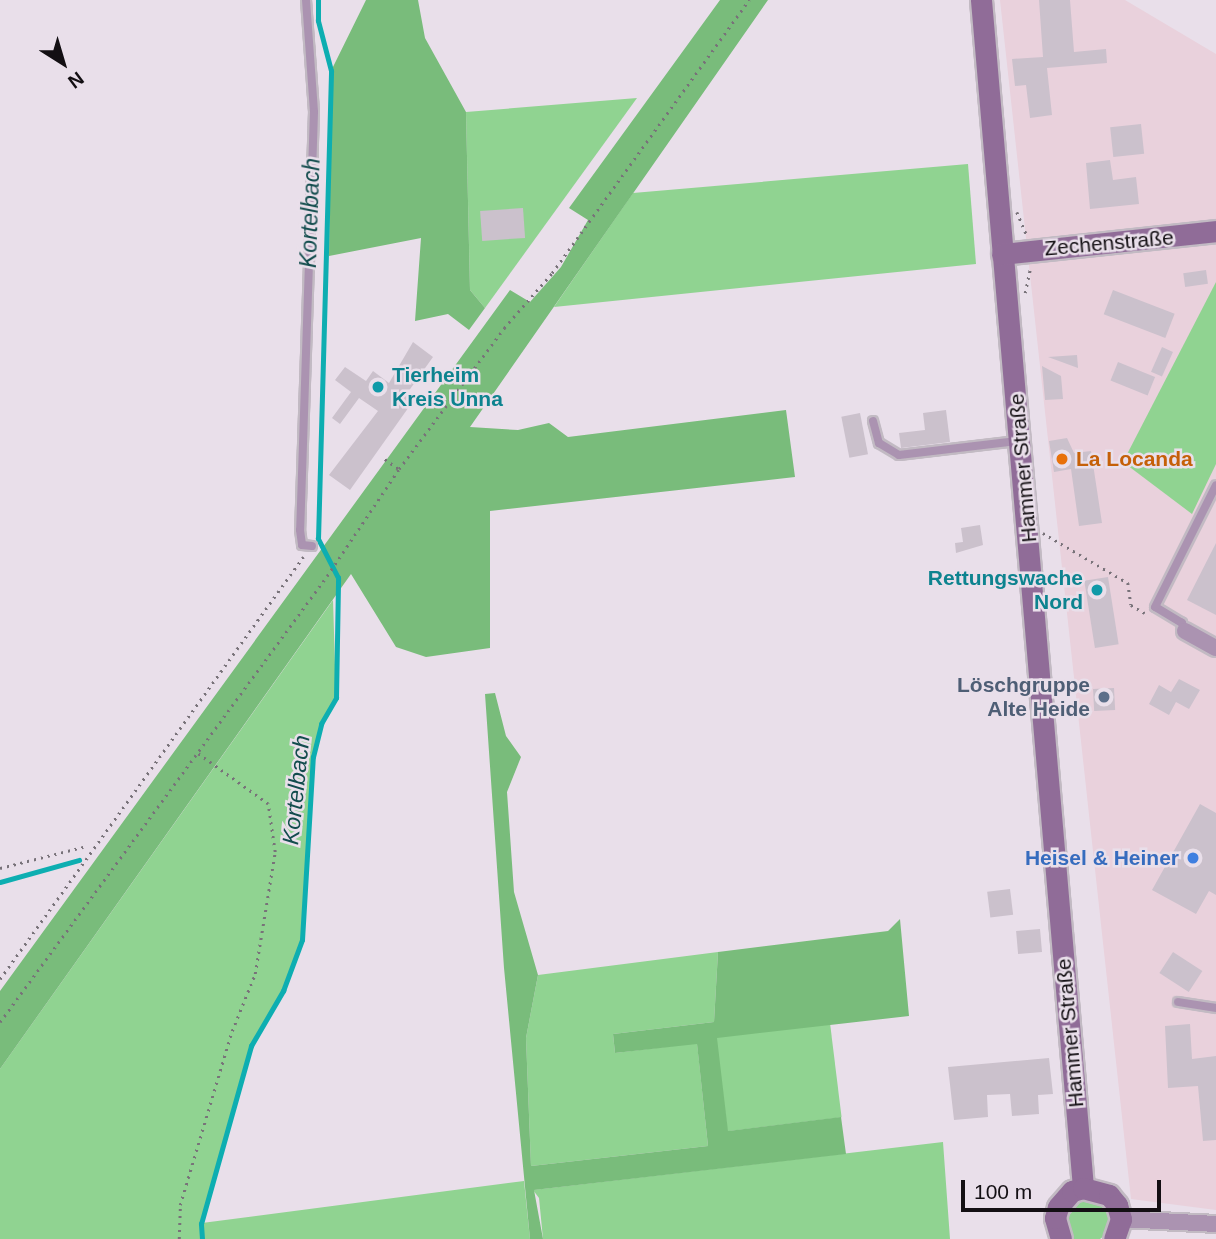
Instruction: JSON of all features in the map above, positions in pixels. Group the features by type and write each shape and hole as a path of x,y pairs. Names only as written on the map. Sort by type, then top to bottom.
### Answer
{"main road":[{"name":"Hammer Straße","path":"981,0 1021,440 1083,1188"},
{"name":"Zechenstraße","path":"1002,254 1216,231"},
{"path":"1061,1239 1055,1218 1058,1207 1073,1191 1083,1188 1109,1195 1117,1229"}],"street":[{"path":"1185,631 1216,648"},
{"path":"1117,1229 1216,1223"}],"lane":[{"path":"306,0 314,112 300,530 302,545 312,545"},
{"path":"873,421 883,447 900,455 1021,440"},
{"path":"1185,631 1182,623 1155,607 1216,485"},
{"path":"1178,1002 1216,1008"}],"path":[{"path":"0,1022 327,576 399,469 504,328 552,273 748,0"},
{"path":"385,458 399,469"},
{"path":"1042,533 1128,583 1131,605 1155,618"},
{"path":"0,979 312,545"},
{"path":"179,1239 180,1205 232,1031 255,974 275,852 268,804 197,753"},
{"path":"0,868 83,847"}],"shaded area":[{"path":"1000,0 1125,0 1216,54 1216,1210 1131,1199"}],"green space":[{"path":"366,0 418,0 425,38 466,112 470,290 485,308 469,330 448,314 415,321 421,238 329,256 331,71"},
{"path":"720,0 768,0 470,427 518,430 549,423 568,437 786,410 795,477 490,511 490,648 426,657 396,647 351,574 0,1069 0,991 510,290 530,302 561,267 588,220 569,208"},
{"path":"637,98 485,308 470,290 466,112"},
{"path":"968,164 976,264 554,307 633,193"},
{"path":"1216,282 1216,464 1192,514 1123,462"},
{"path":"333,600 336,698 321,724 313,757 302,940 283,991 251,1046 202,1223 524,1181 530,1239 0,1239 0,1069"},
{"path":"495,693 506,736 521,757 507,792 514,892 538,975 526,1038 531,1166 708,1146 697,1044 615,1053 613,1034 714,1022 718,952 888,931 900,919 909,1016 717,1038 728,1131 841,1117 846,1154 534,1190 543,1239 530,1239 504,968 485,694"},
{"path":"718,952 714,1022 613,1034 615,1053 697,1043 708,1146 531,1166 526,1038 538,975"},
{"path":"830,1023 842,1117 727,1131 716,1037"},
{"path":"943,1142 950,1239 543,1239 539,1198 533,1190"},
{"path":"1087,1197 1103,1204 1110,1220 1103,1236 1087,1243 1071,1236 1064,1220 1071,1204"}],"building":[{"path":"1039,0 1070,0 1074,52 1106,49 1107,63 1047,68 1052,115 1030,118 1026,85 1015,86 1012,59 1043,57"},
{"path":"1141,124 1144,154 1113,157 1110,127"},
{"path":"1110,160 1113,180 1136,177 1139,204 1090,209 1086,163"},
{"path":"523,208 525,238 482,241 480,211"},
{"path":"1206,270 1208,284 1185,287 1183,273"},
{"path":"1113,290 1175,314 1165,338 1104,314"},
{"path":"413,342 433,357 408,392 416,397 350,490 329,475 378,411 359,398 340,424 332,418 351,392 335,380 345,367 366,381 373,371 389,383"},
{"path":"1162,347 1173,352 1162,377 1151,372"},
{"path":"1077,355 1078,368 1048,357"},
{"path":"1118,362 1155,377 1148,396 1111,381"},
{"path":"1042,366 1061,376 1063,399 1045,400"},
{"path":"946,410 950,442 901,448 899,433 925,430 923,413"},
{"path":"860,413 868,454 849,458 841,417"},
{"path":"1067,438 1074,453 1091,451 1102,523 1079,526 1071,469 1054,472 1049,441"},
{"path":"980,525 983,545 956,553 955,543 963,542 961,528"},
{"path":"1216,543 1216,615 1187,600"},
{"path":"1108,577 1119,644 1095,648 1084,581"},
{"path":"1179,679 1200,690 1189,709 1176,702 1169,715 1149,704 1159,685 1171,692"},
{"name":"Löschgruppe Alte Heide","path":"1114,688 1115,710 1094,711 1093,689"},
{"name":"Heisel & Heiner","path":"1200,804 1216,813 1216,895 1209,891 1196,914 1152,890"},
{"path":"1010,889 1013,915 990,918 987,892"},
{"path":"1040,929 1042,952 1018,954 1016,931"},
{"path":"1173,952 1202,971 1189,992 1159,973"},
{"path":"1190,1024 1192,1059 1216,1056 1216,1140 1203,1141 1198,1086 1168,1088 1165,1026"},
{"path":"1049,1058 1053,1094 1038,1095 1039,1114 1012,1116 1010,1094 987,1095 988,1117 954,1120 948,1067"}],"waterway":[{"name":"Kortelbach","path":"202,1239 201,1224 251,1046 283,991 302,940 313,757 321,724 336,698 338,578 318,539 331,71 318,21 318,0"},
{"path":"0,882 79,860"}],"place":[{"name":"Tierheim Kreis Unna","path":"378,387"},
{"name":"La Locanda","path":"1062,459"},
{"name":"Rettungswache Nord","path":"1097,590"},
{"name":"Löschgruppe Alte Heide","path":"1104,697"},
{"name":"Heisel & Heiner","path":"1193,858"}]}
